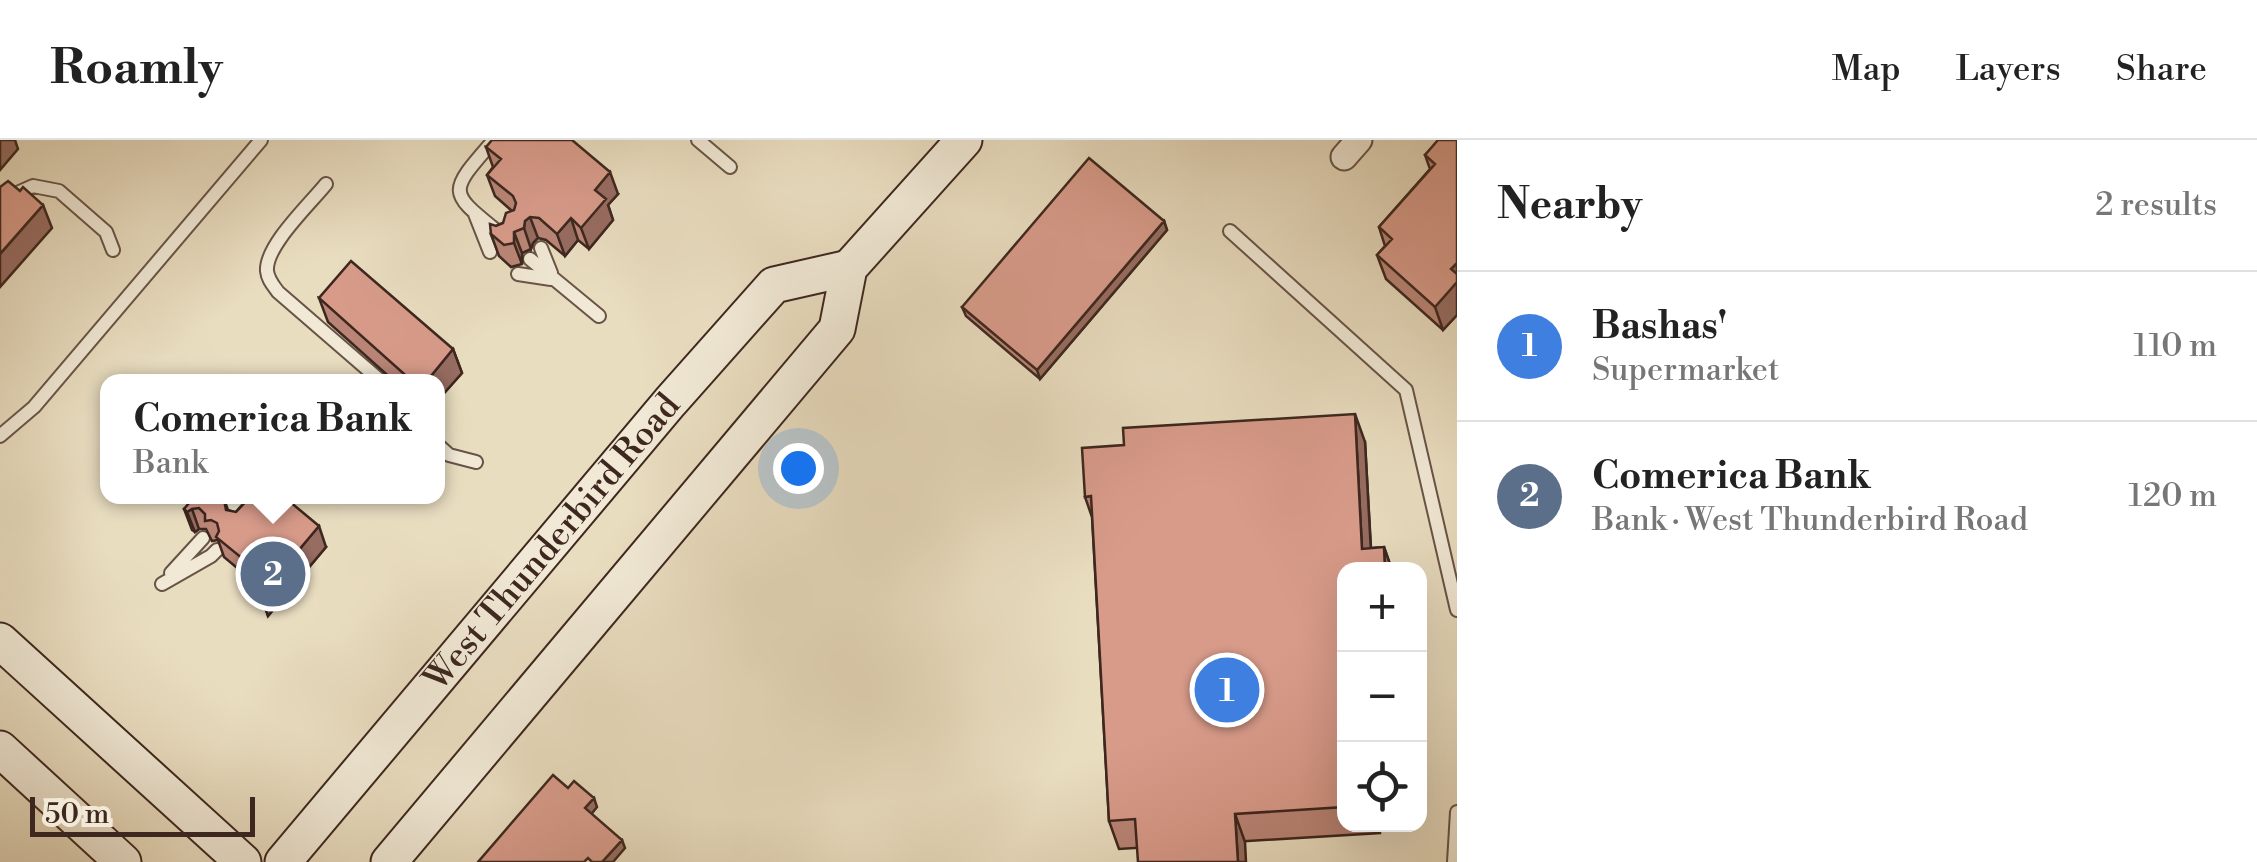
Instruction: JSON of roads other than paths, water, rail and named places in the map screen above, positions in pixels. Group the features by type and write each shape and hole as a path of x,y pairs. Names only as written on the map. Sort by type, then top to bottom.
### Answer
{"main road":[{"path":"389,862 837,330 849,268 964,140"},
{"name":"West Thunderbird Road","path":"283,862 658,416 774,286 849,268"},
{"path":"0,641 243,862"},
{"path":"0,749 122,862"}],"lane":[{"path":"0,436 34,407 261,140"},
{"path":"494,140 458,188 462,202 504,237"},
{"path":"698,140 730,167"},
{"path":"326,184 270,252 266,267 269,280 373,374"},
{"path":"0,204 33,186 59,191 106,232 113,250"},
{"path":"474,212 514,225"},
{"path":"474,212 490,252"},
{"path":"1230,231 1406,390 1457,610"},
{"path":"540,248 554,279"},
{"path":"530,259 598,316"},
{"path":"518,274 554,279"},
{"path":"445,451 476,462"},
{"path":"227,511 233,504"},
{"path":"203,538 162,584 217,550"},
{"path":"1454,862 1457,812"}],"place":[{"name":"Comerica Bank","path":"273,574"},
{"name":"Bashas'","path":"1227,690"}]}
